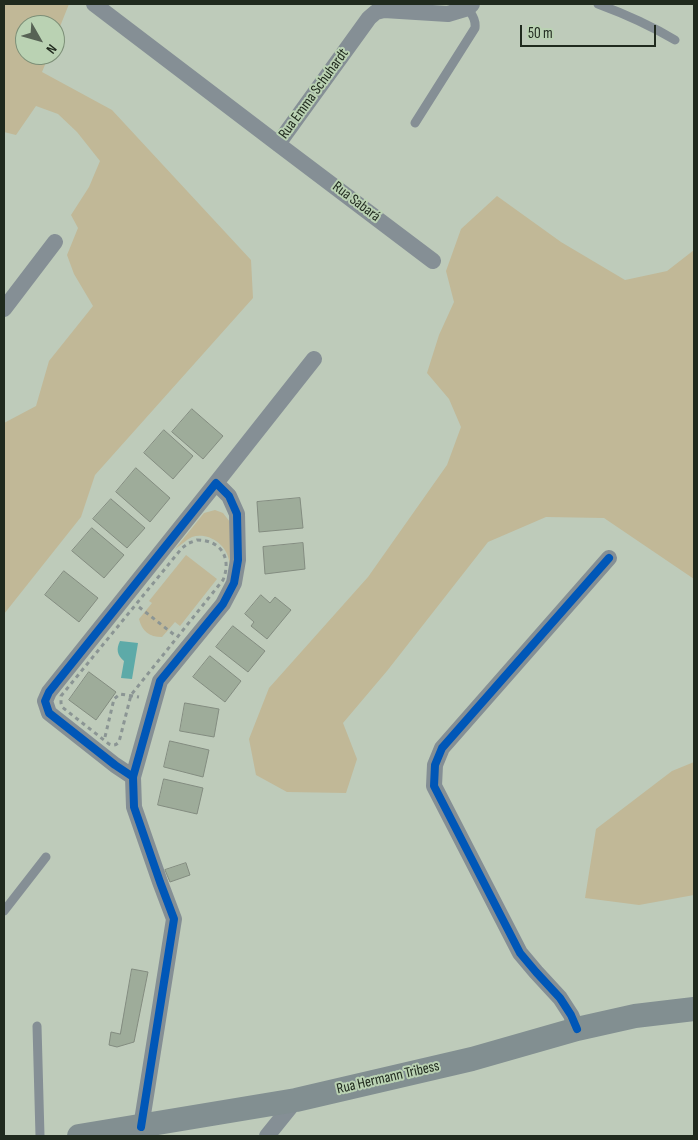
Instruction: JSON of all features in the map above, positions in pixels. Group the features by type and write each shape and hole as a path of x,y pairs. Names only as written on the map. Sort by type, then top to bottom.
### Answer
{"main road":[{"name":"Rua Hermann Tribess","path":"79,1136 296,1100 472,1059 577,1029 635,1016 694,1009"}],"street":[{"name":"Rua Emma Schuhardt","path":"94,4 278,144 369,18 376,12 384,10 448,14 470,6"},
{"name":"Rua Sabará","path":"278,144 433,260"},
{"path":"4,309 55,242"},
{"path":"133,777 49,713 45,701 50,692 314,359"},
{"path":"141,1127 174,919 134,807 133,777 160,681 223,604 234,583 238,560 237,514 228,496 216,483"},
{"path":"577,1029 560,998 520,953 434,786 435,765 442,748 609,558"},
{"path":"267,1136 296,1100"}],"lane":[{"path":"598,4 634,18 675,40"},
{"path":"415,123 475,28 476,24 470,6"},
{"path":"4,911 46,857"},
{"path":"37,1026 40,1136"}],"path":[{"path":"197,540 206,540 220,548 227,563 226,572 223,580 177,637 131,695 117,744 113,745 104,740 62,707 60,703 61,696 182,548 197,540"},
{"path":"136,604 177,637"},
{"path":"104,740 114,699 120,694 155,700"}],"shaded area":[{"path":"4,4 69,4 65,15 15,15 15,65 45,65 42,72 112,110 251,260 253,298 95,475 81,517 4,614 4,423 36,406 49,361 93,306 74,274 67,255 78,228 71,215 89,187 100,161 77,132 58,114 36,106 16,135 4,132"},
{"path":"497,196 561,242 625,280 667,271 694,250 694,579 604,518 546,517 488,542 387,671 343,723 357,759 346,793 287,792 256,775 249,739 269,688 368,577 447,465 461,427 449,399 427,373 439,335 454,302 446,271 461,229"},
{"path":"215,510 223,513 230,522 230,572 227,554 220,544 210,538 204,536 192,537 175,549 204,513"},
{"path":"186,555 217,579 180,626 175,622 162,637 157,637 144,630 139,619 152,603 149,601"},
{"path":"694,762 694,895 639,905 585,898 596,829 672,771"}],"water":[{"path":"120,641 138,643 132,679 121,678 124,661 118,652"}],"building":[{"path":"192,409 223,436 203,459 172,432"},
{"path":"164,430 193,456 173,479 144,453"},
{"path":"136,468 170,498 150,522 116,492"},
{"path":"300,498 303,528 259,532 257,502"},
{"path":"111,499 145,528 127,548 93,519"},
{"path":"92,528 124,555 104,578 72,551"},
{"path":"303,543 305,569 265,574 263,547"},
{"path":"64,571 98,598 79,622 45,595"},
{"path":"261,595 270,603 275,597 291,610 267,639 251,626 254,622 245,614"},
{"path":"233,626 265,651 248,672 216,647"},
{"path":"210,656 241,681 225,702 193,677"},
{"path":"89,672 116,692 96,720 69,700"},
{"path":"185,703 219,709 214,737 180,731"},
{"path":"170,741 209,750 203,777 164,767"},
{"path":"164,779 203,788 197,814 158,805"},
{"path":"186,863 190,875 170,882 165,870"},
{"path":"132,969 148,972 134,1042 117,1047 109,1045 111,1032 120,1034"}],"cycle path":[{"path":"133,777 49,713 45,701 49,692 216,483 229,496 237,514 238,560 234,583 223,604 160,681 133,777 134,807 174,919 141,1127"},
{"path":"577,1029 560,998 520,953 434,786 435,765 442,748 609,558"}]}
